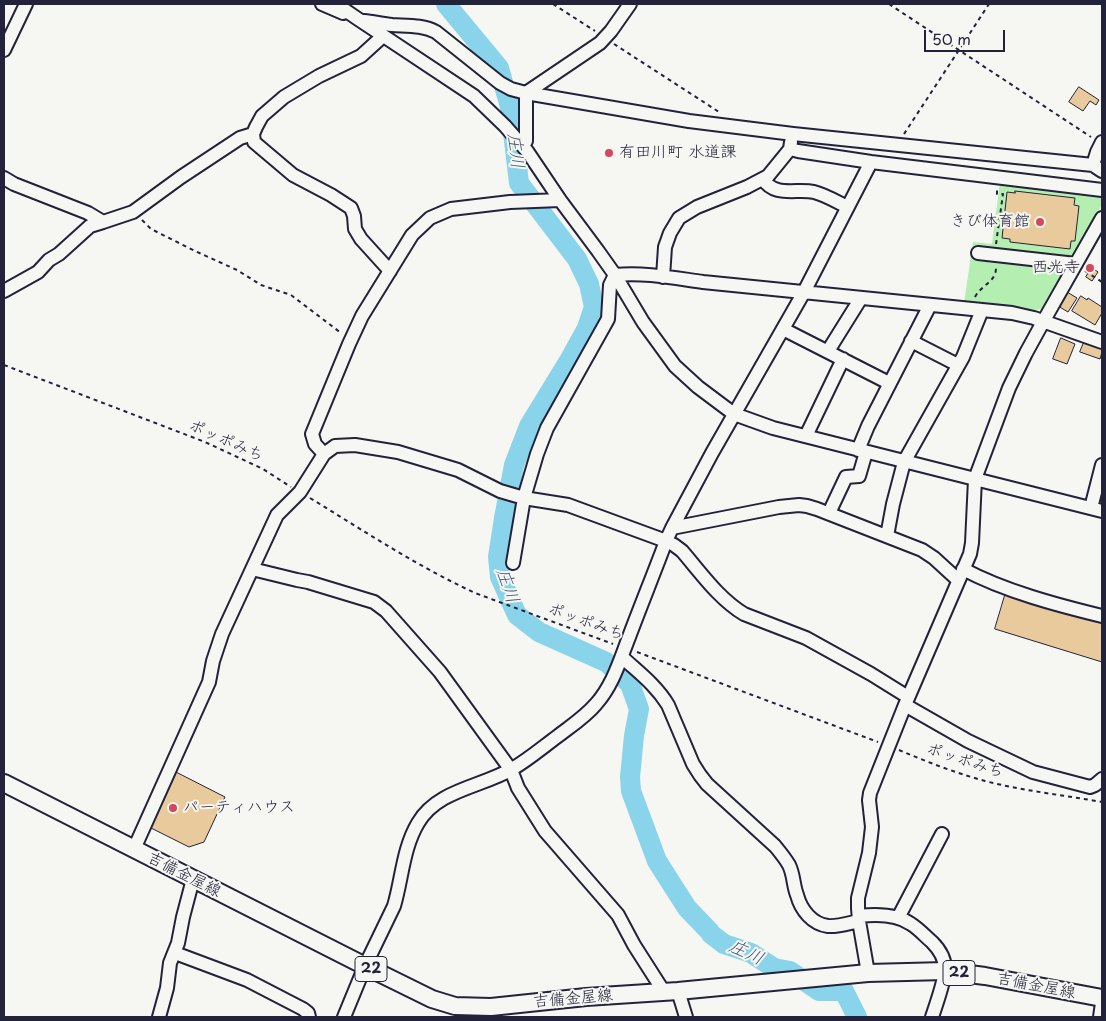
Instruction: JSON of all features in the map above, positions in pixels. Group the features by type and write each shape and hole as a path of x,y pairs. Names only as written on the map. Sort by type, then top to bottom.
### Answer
{"main road":[{"name":"吉備金屋線","path":"4,784 432,999 455,1006 491,1007 868,973 945,971 985,976 1102,998"}],"street":[{"path":"4,50 26,4"},
{"path":"322,4 358,19 432,30 500,82 511,89 526,94 689,121 793,134 1070,163 1098,168"},
{"path":"336,4 474,96 505,126 523,146 615,276 674,366 698,388 734,414 773,428 1097,509 1102,465"},
{"path":"526,94 600,44 630,4"},
{"path":"382,36 361,56 319,76 284,97 262,116 253,134 254,142 293,175 350,208 354,216 355,230 390,271"},
{"path":"523,146 526,141 526,94"},
{"path":"4,291 38,272 49,260 59,254 90,226 133,212 240,138 253,134"},
{"path":"664,277 665,247 670,233 679,218 697,207 747,187 768,176 790,149 793,134"},
{"path":"1098,168 1094,158 1102,143"},
{"path":"790,149 798,152 871,162 1102,190"},
{"path":"344,1017 365,966 394,906 407,845 424,813 450,795 511,770 579,720 601,698 609,685 623,652 672,528 734,414 804,292 871,162"},
{"path":"1066,186 1074,181 1077,175 1076,168 1070,163"},
{"path":"4,178 88,213 103,222"},
{"path":"763,179 765,183 776,190 812,192 847,207"},
{"path":"324,454 315,444 312,434 362,316 412,235 430,218 451,209 510,202 560,200"},
{"path":"868,973 859,918 858,898 872,827 870,793 888,746 970,554 975,480 1009,388 1026,353 1102,218"},
{"path":"978,253 1076,264"},
{"path":"615,276 629,274 664,277 1019,315 1102,342"},
{"path":"513,563 524,498 537,454 547,428 608,319 610,285 615,276"},
{"path":"828,351 861,298"},
{"path":"829,513 846,477 859,476 868,426 930,305"},
{"path":"888,536 893,504 904,462 967,347 978,310"},
{"path":"783,329 889,383"},
{"path":"911,341 958,365"},
{"path":"806,436 844,359"},
{"path":"134,849 209,682 213,661 222,634 277,515 300,492 324,454 335,446 355,445 398,452 458,470 500,491 524,498 568,505 666,541 682,551 726,601 744,614 806,638 871,674 907,701 968,741 1033,772 1085,786 1100,786"},
{"path":"672,528 765,509 791,505 808,506 916,547 961,575 978,577 1062,606 1102,616"},
{"path":"252,569 308,582 374,602 386,611 440,672 511,770 518,788 545,831 618,916 634,945 671,992 686,1017"},
{"path":"623,652 654,686 668,705 693,764 707,784 782,854 794,878 796,895 808,916 814,921 829,926 859,918 886,915 911,923 936,946 943,958 945,971 932,1017"},
{"path":"898,918 942,834"},
{"path":"159,1017 167,988 170,963 175,953 193,879"},
{"path":"175,953 261,986 303,1009 308,1013 309,1017"},
{"path":"1100,1017 1102,1004"}],"path":[{"path":"553,4 730,120 729,126"},
{"path":"890,4 1102,143"},
{"path":"900,145 905,133 990,4"},
{"path":"978,310 977,294 996,275 996,255 1003,194 997,194 998,178"},
{"path":"133,212 151,229 194,252 238,270 261,285 291,295 351,340"},
{"path":"1076,264 1102,282"},
{"name":"ポッポみち","path":"4,365 205,442 263,469 438,575 475,593 535,615 623,652 888,746 941,767 985,781 1102,802"}],"green space":[{"path":"1000,182 1098,192 1102,199 1102,204 1093,224 1045,308 1017,310 964,303 973,242 992,244"}],"building":[{"path":"1079,87 1099,100 1096,105 1090,101 1083,111 1069,102"},
{"name":"きび体育館","path":"1015,191 1075,198 1074,205 1079,206 1075,241 1071,241 1070,249 1010,242 1010,239 1002,238 1007,192 1015,193"},
{"path":"1092,268 1098,272 1092,281 1086,277"},
{"path":"1067,292 1077,298 1068,312 1058,306"},
{"path":"1081,296 1102,307 1102,313 1095,325 1072,311"},
{"path":"1061,338 1075,344 1067,364 1053,359"},
{"path":"1085,340 1102,346 1100,359 1080,352"},
{"path":"1006,592 1102,622 1102,662 995,629"},
{"path":"172,770 225,797 204,842 189,847 147,826"}],"waterway":[{"name":"庄川","path":"446,4 499,68 510,107 519,183 577,259 589,284 594,307 587,328 529,426 514,465 498,557 500,577 517,615 539,632 606,662 630,684 639,709 634,736 630,777 631,791 657,861 687,908 711,934 724,944 751,953 774,968 790,971 819,991 844,991 857,1017"}],"place":[{"name":"有田川町 水道課","path":"609,153"},
{"name":"きび体育館","path":"1040,222"},
{"name":"西光寺","path":"1090,268"},
{"name":"パーティハウス","path":"173,808"}]}
